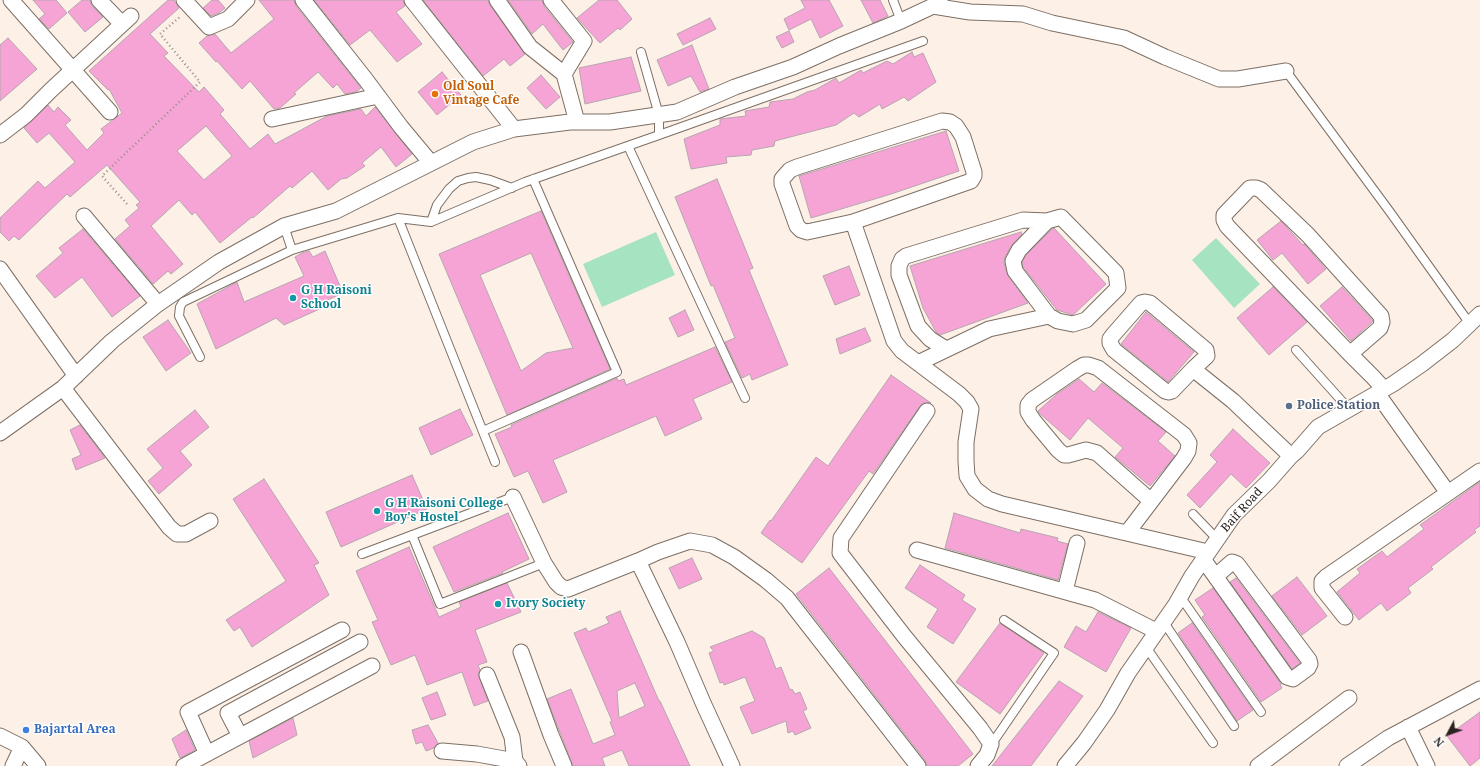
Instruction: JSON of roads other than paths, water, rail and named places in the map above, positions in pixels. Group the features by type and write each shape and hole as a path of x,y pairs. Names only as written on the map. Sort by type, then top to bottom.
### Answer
{"street":[{"path":"12,0 110,112"},
{"path":"0,135 26,115 127,20 99,0"},
{"path":"187,4 209,27 228,19 247,0"},
{"path":"302,0 431,163"},
{"path":"412,0 514,129"},
{"path":"497,0 530,47 564,74 578,122"},
{"path":"552,0 584,41 564,74"},
{"path":"0,433 63,388 112,340 158,304 220,262 284,226 336,211 473,142 514,129 578,122 610,122 677,112 735,87 793,67 839,46 901,21 936,3 970,12 1023,14 1052,23 1124,38 1219,79 1238,79 1286,71"},
{"path":"272,119 378,96"},
{"path":"942,121 950,122 956,126 963,136 974,172 974,176 971,181 853,222 808,232 801,230 797,226 782,184 782,179 790,170 797,167 942,121"},
{"path":"1350,354 1380,328 1382,322 1381,316 1308,235 1261,190 1250,188 1224,215 1224,220 1350,354 1380,391 1448,493"},
{"path":"84,216 158,304"},
{"path":"946,349 930,339 918,326 899,275 899,266 902,259 906,256 1023,220 1047,220 1061,217 1116,273 1118,288 1086,320 1073,324 1058,321 1049,316 1015,271 1013,261 1019,250 1047,220"},
{"path":"853,222 894,340 902,351 959,394 967,402 971,409 966,442 966,461 967,476 975,489 988,499 1002,504 1127,533 1206,556 1216,576 1287,677 1293,679 1308,668 1310,664 1309,660 1237,564 1232,562 1216,576"},
{"path":"0,269 76,376"},
{"path":"1141,303 1150,303 1206,350 1207,356 1193,369 1172,391 1165,391 1114,350 1110,344 1110,339 1141,303"},
{"path":"918,363 989,329 1049,316"},
{"name":"Baif Road","path":"1065,766 1084,743 1107,710 1128,673 1234,515 1269,481 1290,456 1297,451 1318,427 1380,391 1422,364 1477,319"},
{"path":"1127,533 1184,458 1188,451 1189,443 1184,435 1098,368 1088,365 1084,365 1077,369 1032,400 1028,405 1028,412 1032,420 1058,450 1064,455 1086,450 1097,453 1151,501"},
{"path":"1193,369 1233,401 1290,456"},
{"path":"63,388 169,527 177,534 186,534 210,521"},
{"path":"927,411 842,538 840,553 904,636 980,728 991,744 987,755 978,766"},
{"path":"1345,617 1322,588 1322,581 1326,576 1480,471"},
{"path":"513,497 544,563 556,582 561,587 568,589 658,552 690,541 712,545 741,562 787,598 918,766"},
{"path":"1065,591 1077,543"},
{"path":"917,550 1095,600 1160,626"},
{"path":"638,561 677,642 732,766"},
{"path":"207,754 188,712 342,630"},
{"path":"240,736 228,713 360,642"},
{"path":"521,652 551,735 564,766"},
{"path":"184,766 372,666"},
{"path":"442,751 477,754 517,764 512,737 488,675"},
{"path":"1356,764 1388,738 1480,689"},
{"path":"1258,766 1349,698"},
{"path":"1408,727 1427,766"},
{"path":"0,736 22,747 38,766"},
{"path":"13,766 22,747"}],"lane":[{"path":"893,0 901,21"},
{"path":"200,357 179,316 180,307 183,302 292,250 398,218 431,222 533,180 923,41"},
{"path":"641,52 659,115 659,135"},
{"path":"1286,71 1390,212 1477,319"},
{"path":"628,146 745,398"},
{"path":"431,222 437,205 458,181 476,177 490,180 512,188"},
{"path":"483,431 617,372 533,180"},
{"path":"398,218 495,462"},
{"path":"284,226 292,250"},
{"path":"1296,350 1349,409"},
{"path":"362,554 513,497"},
{"path":"1193,514 1217,539"},
{"path":"412,535 440,604 544,563"},
{"path":"1180,596 1260,712"},
{"path":"991,745 1054,653 1004,620"},
{"path":"1160,626 1234,726"},
{"path":"1146,647 1213,743"}],"place":[{"name":"Old Soul Vintage Cafe","path":"435,94"},
{"name":"G H Raisoni School","path":"293,298"},
{"name":"Police Station","path":"1289,406"},
{"name":"G H Raisoni College Boy's Hostel","path":"377,511"},
{"name":"Ivory Society","path":"498,604"},
{"name":"Bajartal Area","path":"26,730"}]}
